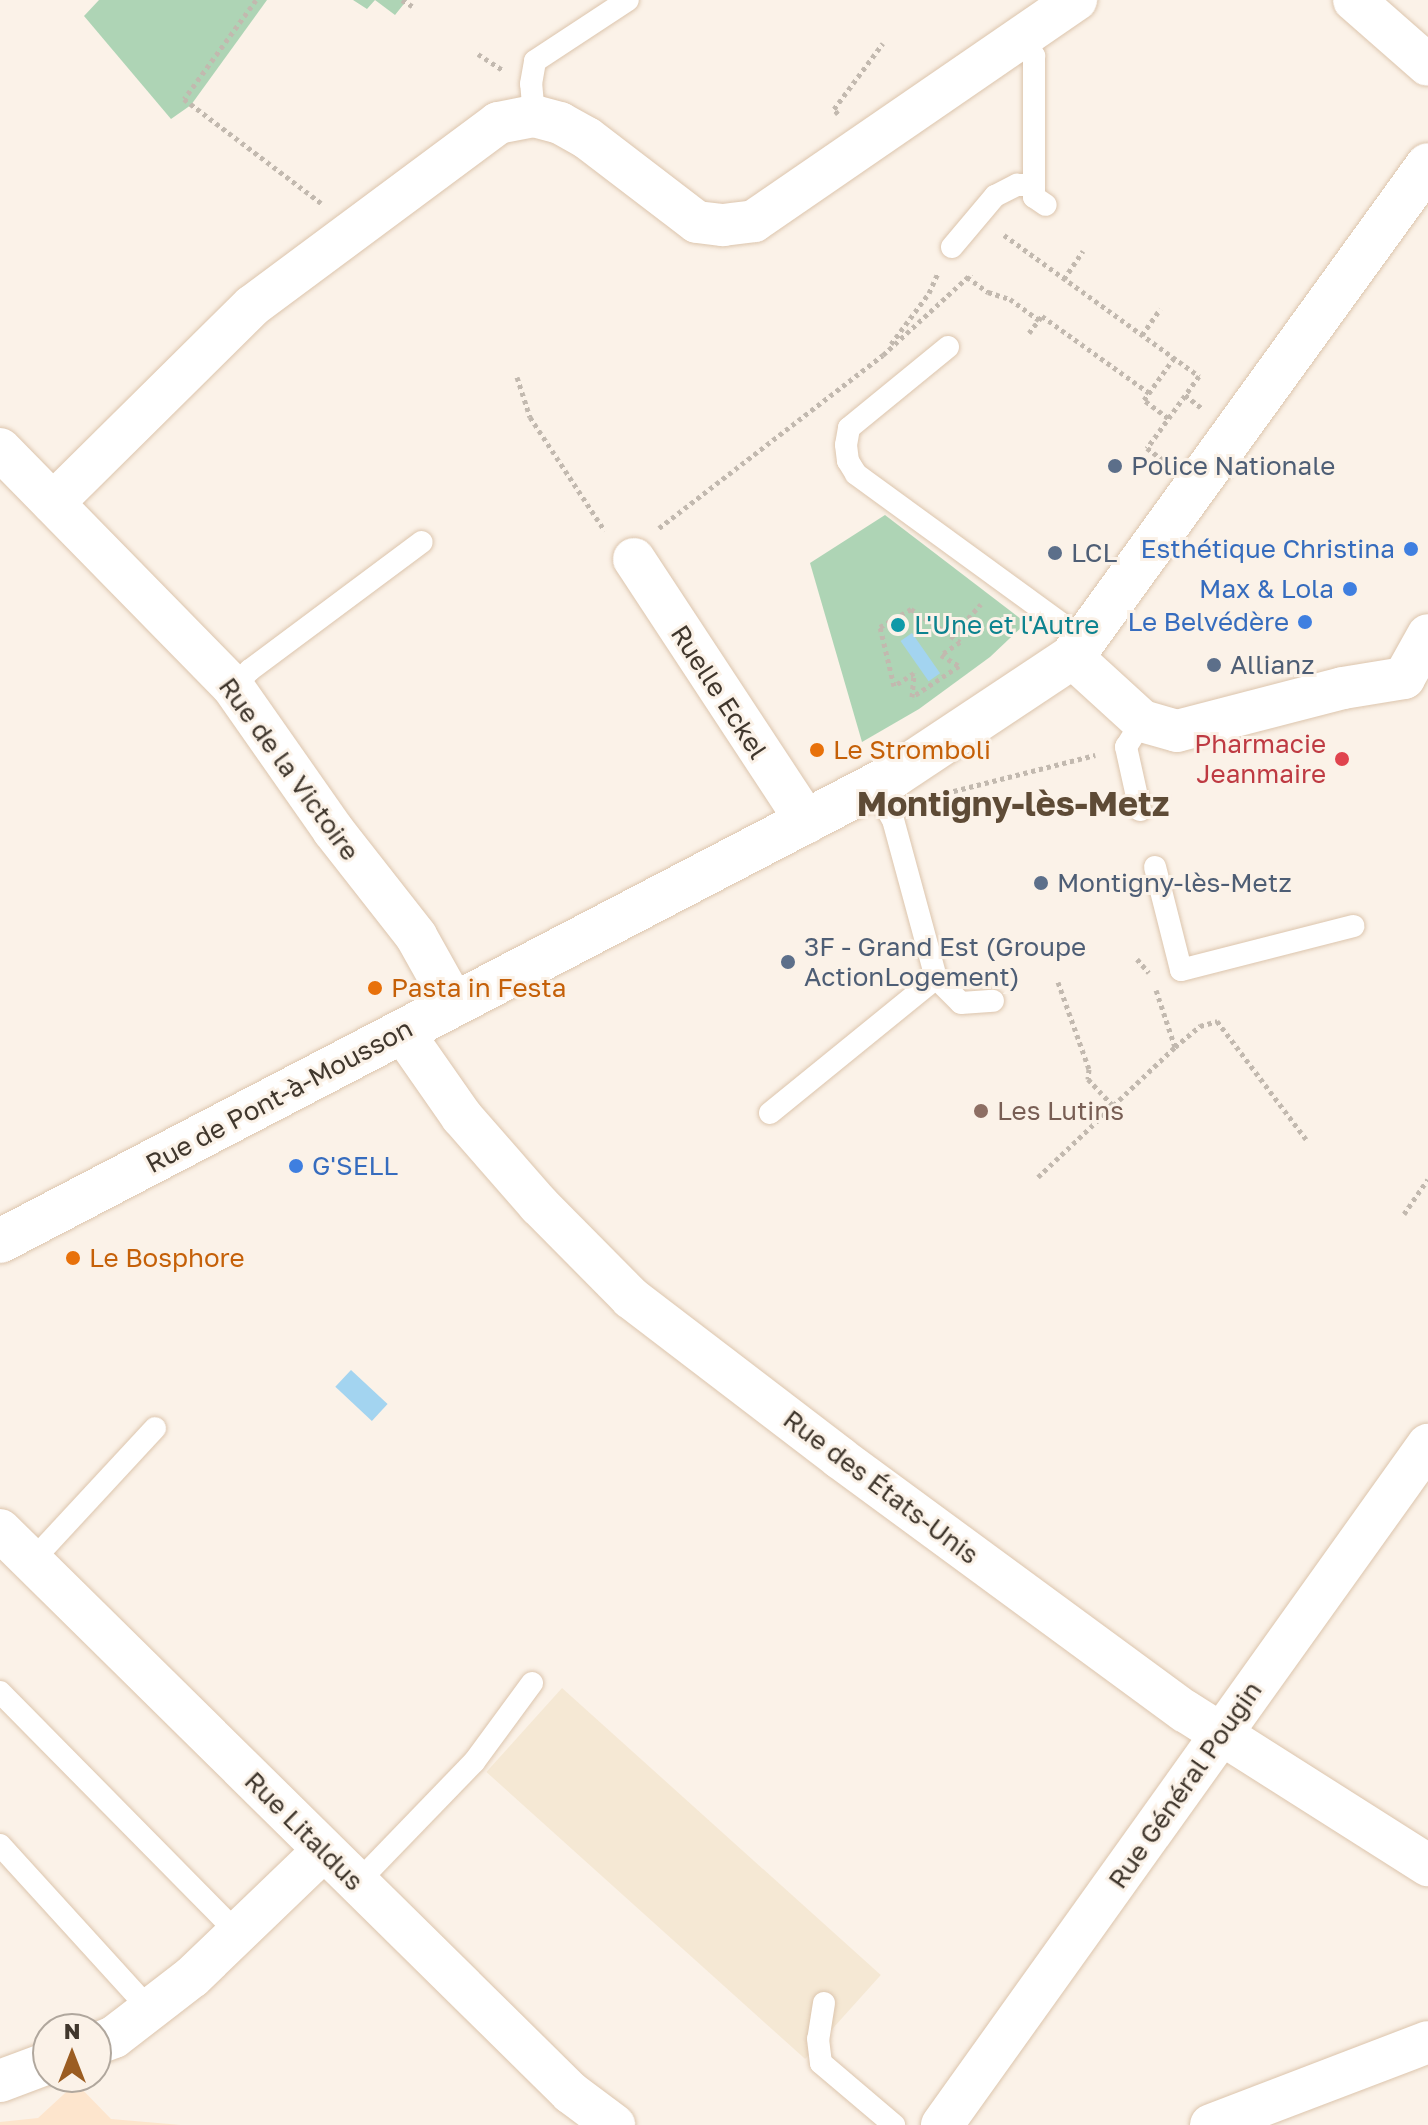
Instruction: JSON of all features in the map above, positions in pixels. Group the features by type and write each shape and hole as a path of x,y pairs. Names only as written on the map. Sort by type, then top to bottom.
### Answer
{"main road":[{"name":"Rue de Pont-à-Mousson","path":"0,1241 807,822 883,803 1078,649 1428,165"}],"street":[{"path":"53,503 252,306 498,123 534,116 560,123 587,138 697,222 723,225 754,221 1076,0"},
{"path":"1354,0 1428,65"},
{"name":"Rue de la Victoire","path":"0,449 233,687 333,830 416,936 454,1004"},
{"name":"Ruelle Eckel","path":"634,559 807,822"},
{"path":"1078,649 1134,734 1191,730 1343,688 1420,679 1428,635"},
{"name":"Rue des États-Unis","path":"402,1031 440,1089 472,1128 539,1205 631,1298 840,1458 1221,1734 1428,1865"},
{"name":"Rue Général Pougin","path":"942,2125 1428,1445"},
{"name":"Rue Litaldus","path":"0,1530 571,2093 614,2125"},
{"path":"112,2038 192,1977 324,1850"},
{"path":"1211,2125 1428,2042"},
{"path":"0,2081 32,2069"}],"lane":[{"path":"534,116 531,84 535,61 628,0"},
{"path":"1022,38 1034,56 1034,197 1046,205"},
{"path":"948,254 995,196 1017,185 1034,185"},
{"path":"948,347 849,428 846,445 848,461 856,474 1002,581 1078,649"},
{"path":"233,687 250,670 422,542"},
{"path":"1134,734 1140,810"},
{"path":"883,803 936,978 961,1003 993,1001"},
{"path":"1155,867 1181,970 1353,926"},
{"path":"770,1113 936,978"},
{"path":"32,1561 155,1428"},
{"path":"357,1883 474,1762 532,1683"},
{"path":"0,1692 238,1933"},
{"path":"0,1845 150,2010"},
{"path":"824,2003 818,2039 821,2063 894,2125"}],"path":[{"path":"256,0 184,99 356,229"},
{"path":"402,0 412,6"},
{"path":"859,149 834,109 883,43"},
{"path":"1064,279 1083,251"},
{"path":"883,355 929,293 948,254"},
{"path":"964,275 988,292 1010,299 1039,320"},
{"path":"1142,335 1160,309"},
{"path":"1029,333 1042,316 1149,393"},
{"path":"1168,418 1144,400 1174,358"},
{"path":"952,636 1002,581"},
{"path":"911,609 952,636 960,642 941,655 959,666 912,697 914,673 894,686 880,627 911,609"},
{"path":"883,803 917,801 1134,734"},
{"path":"1152,977 1175,1047"},
{"path":"1058,982 1089,1069 1088,1079 1113,1106"},
{"path":"1038,1177 1175,1047 1200,1026 1217,1021 1306,1139"},
{"path":"1404,1214 1428,1179"}],"shaded area":[{"path":"562,1688 881,1975 805,2059 486,1772"},
{"path":"65,2093 86,2093 111,2119 181,2125 0,2125 0,2122 38,2118"}],"green space":[{"path":"99,0 267,0 191,105 171,119 84,16"},
{"path":"353,0 375,0 367,9"},
{"path":"375,0 407,0 395,15"},
{"path":"885,515 1026,623 990,657 919,709 862,742 810,563"}],"water":[{"path":"912,633 940,673 929,681 901,641"},
{"path":"351,1370 388,1404 372,1421 335,1387"}],"place":[{"name":"Police Nationale","path":"1115,466"},
{"name":"Esthétique Christina","path":"1411,549"},
{"name":"LCL","path":"1055,553"},
{"name":"Max & Lola","path":"1350,589"},
{"name":"Le Belvédère","path":"1305,622"},
{"name":"L'Une et l'Autre","path":"898,625"},
{"name":"Allianz","path":"1214,665"},
{"name":"Le Stromboli","path":"817,750"},
{"name":"Pharmacie Jeanmaire","path":"1342,759"},
{"name":"Montigny-lès-Metz","path":"1041,883"},
{"name":"3F - Grand Est (Groupe ActionLogement)","path":"788,962"},
{"name":"Pasta in Festa","path":"375,988"},
{"name":"Les Lutins","path":"981,1111"},
{"name":"G'SELL","path":"296,1166"},
{"name":"Le Bosphore","path":"73,1258"}],"district":[{"name":"Montigny-lès-Metz","path":"1013,804"}]}
